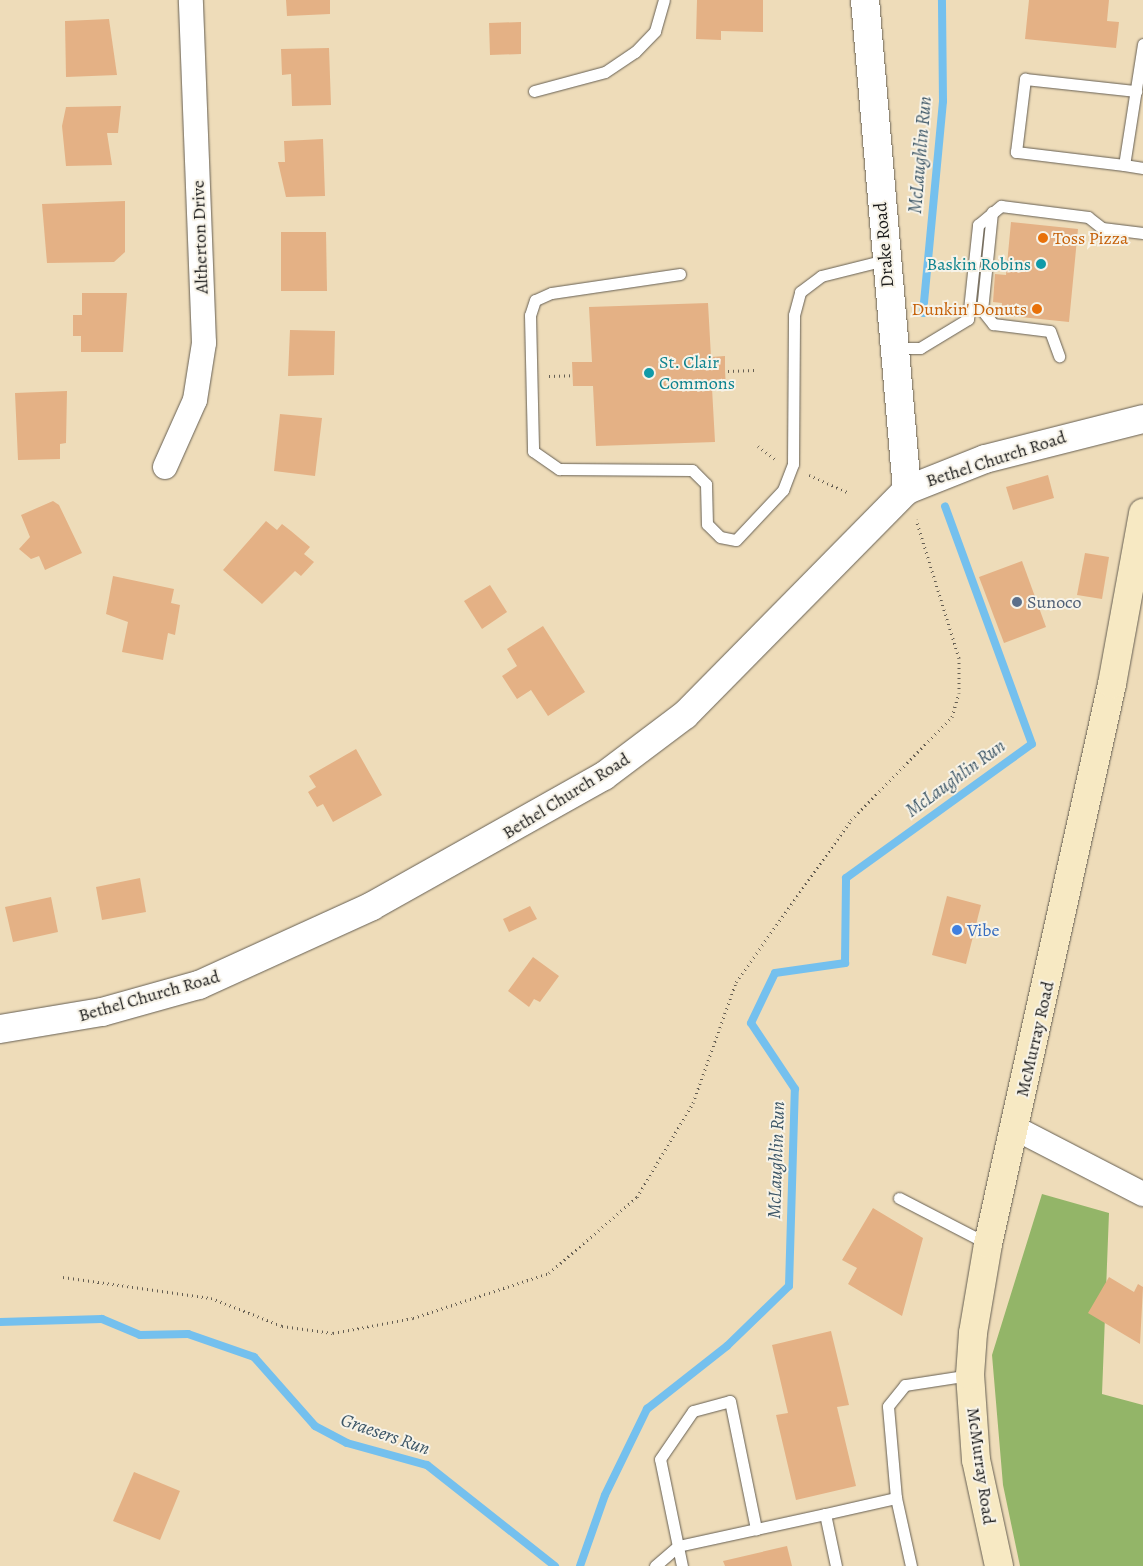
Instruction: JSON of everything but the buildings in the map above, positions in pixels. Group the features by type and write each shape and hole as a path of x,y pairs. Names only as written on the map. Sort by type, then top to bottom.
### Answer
{"main road":[{"name":"McMurray Road","path":"999,1566 976,1460 970,1375 988,1244 1112,684 1143,513"}],"street":[{"name":"Altherton Drive","path":"165,467 195,400 204,343 191,0"},
{"name":"Drake Road","path":"865,0 885,260 907,490"},
{"name":"Bethel Church Road","path":"0,1029 102,1012 199,985 278,952 500,837 604,776 685,715 907,490 985,459 1143,418"},
{"path":"1015,1128 1143,1194"}],"lane":[{"path":"534,91 605,72 635,52 655,31 664,0"},
{"path":"1124,165 1143,44"},
{"path":"1136,91 1025,79 1016,152 1143,168"},
{"path":"893,348 920,348 968,319 978,225 1001,206 1088,217 1102,228 1143,233"},
{"path":"992,212 982,310 993,324 1050,331 1059,356"},
{"path":"680,274 551,293 535,300 530,315 533,450 560,469 692,470 706,484 707,524 720,537 736,540 783,490 793,464 794,315 800,292 821,276 885,260"},
{"path":"899,1198 988,1244"},
{"path":"911,1566 896,1498 888,1406 905,1385 970,1375"},
{"path":"682,1566 660,1459 693,1411 730,1401 756,1529"},
{"path":"655,1566 678,1546 896,1498"},
{"path":"826,1514 836,1566"}],"path":[{"path":"728,371 754,370"},
{"path":"808,475 847,492"},
{"path":"63,1276 211,1298 282,1326 333,1333 412,1318 549,1273 637,1197 693,1103 736,982 851,820 952,717 959,693 959,658 907,490"}],"green space":[{"path":"1042,1194 1109,1213 1102,1394 1143,1405 1143,1566 1020,1566 1003,1485 992,1355"}],"waterway":[{"name":"McLaughlin Run","path":"923,313 943,101 942,0"},
{"name":"McLaughlin Run","path":"580,1566 605,1495 647,1409 727,1346 789,1286 795,1089 751,1023 775,973 845,963 846,878 1032,744 945,506"},
{"name":"Graesers Run","path":"0,1322 102,1319 140,1335 188,1334 254,1357 315,1426 347,1443 427,1465 555,1566"}],"place":[{"name":"Toss Pizza","path":"1043,238"},
{"name":"Baskin Robins","path":"1041,264"},
{"name":"Dunkin' Donuts","path":"1037,309"},
{"name":"St. Clair Commons","path":"649,373"},
{"name":"Sunoco","path":"1017,602"},
{"name":"Vibe","path":"957,930"}]}
